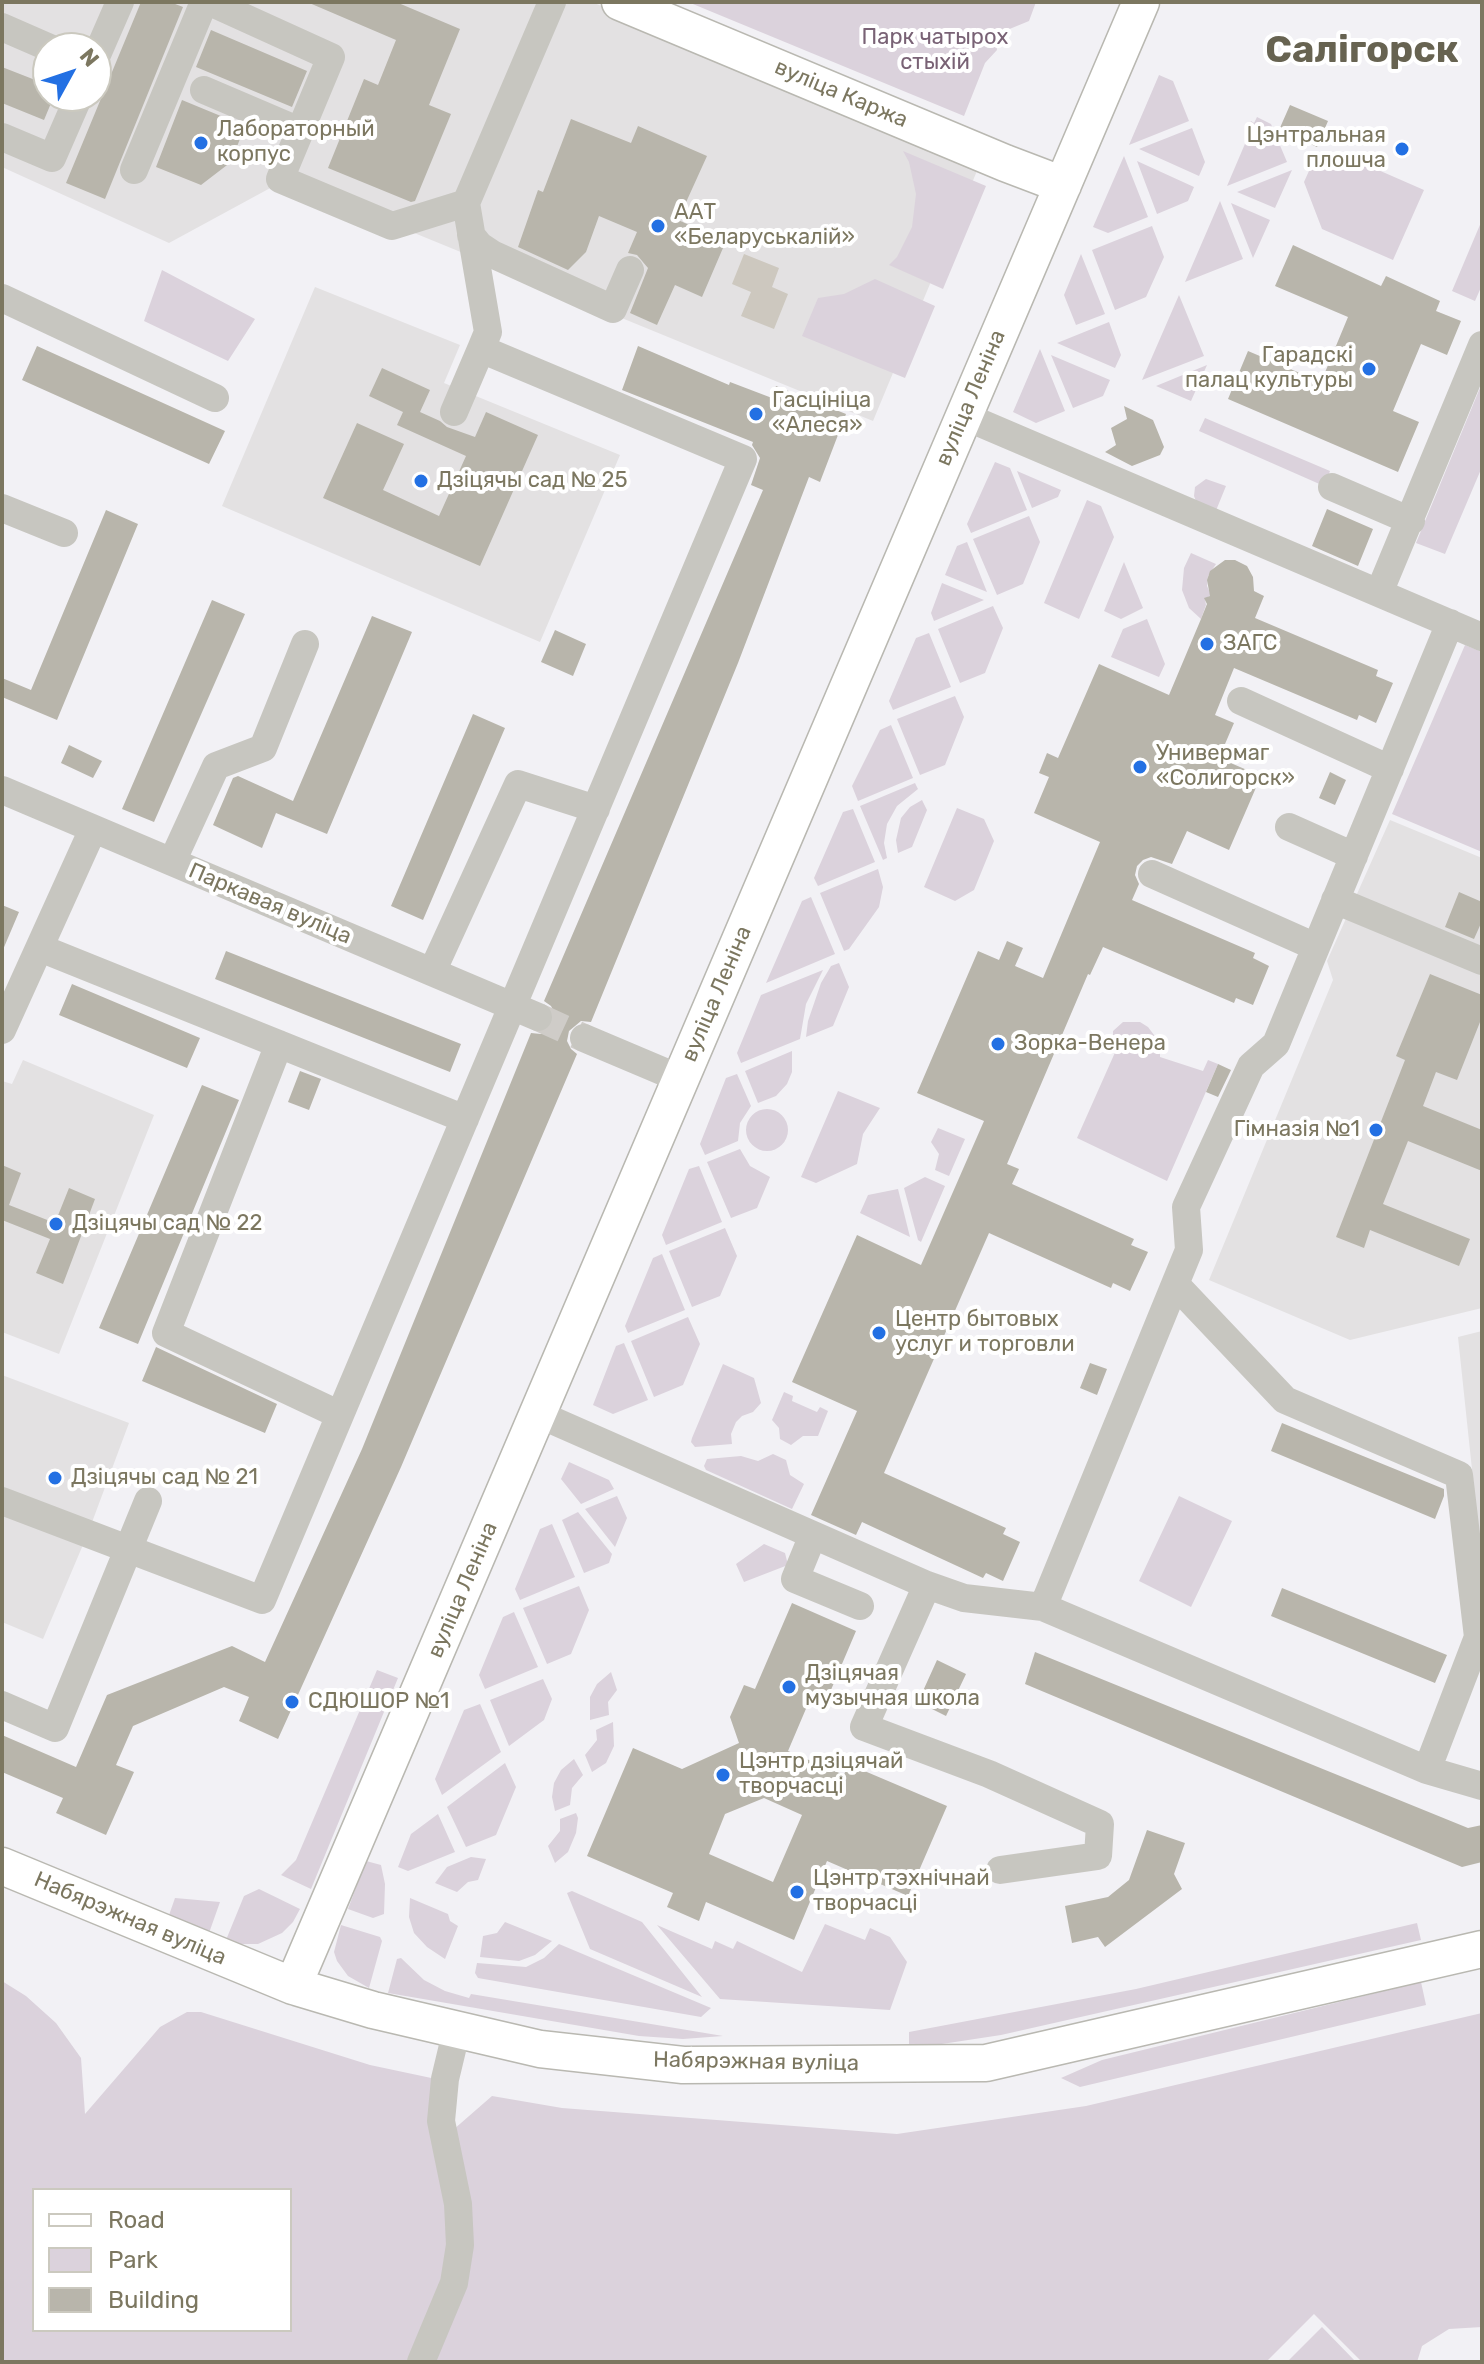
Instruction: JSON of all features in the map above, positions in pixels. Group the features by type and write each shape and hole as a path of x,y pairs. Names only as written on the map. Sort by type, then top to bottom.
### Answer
{"main road":[{"name":"вуліца Каржа","path":"620,2 1063,185"},
{"name":"вуліца Леніна","path":"293,1986 1141,2"},
{"name":"Набярэжная вуліца","path":"2,1866 293,1986 373,2010 540,2049 683,2065 986,2063 1482,1949"}],"street":[{"path":"107,32 120,2"},
{"path":"134,170 207,2 331,57 280,179 392,226 466,203"},
{"path":"454,412 488,332 466,203 552,2"},
{"path":"2,27 32,40"},
{"path":"204,90 300,131"},
{"path":"2,137 52,158 72,112"},
{"path":"471,235 492,254 613,309 630,270"},
{"path":"2,298 215,398"},
{"path":"1379,593 1482,345"},
{"path":"2,1501 262,1600 465,1119 525,1012 596,809 743,459 481,349"},
{"path":"964,416 1482,637"},
{"path":"1332,487 1411,521"},
{"path":"2,508 64,533"},
{"path":"1043,1607 1189,1250 1186,1207 1251,1066 1276,1044 1450,623"},
{"path":"172,862 216,766 263,748 305,644"},
{"path":"1241,701 1390,769"},
{"path":"432,972 518,784 596,809"},
{"name":"Паркавая вуліца","path":"2,790 525,1012"},
{"path":"1289,827 1354,856"},
{"path":"2,1030 93,829"},
{"path":"1152,874 1316,947"},
{"path":"1335,900 1482,961"},
{"path":"40,948 465,1119"},
{"path":"584,1038 681,1079"},
{"path":"279,1044 166,1333 340,1415"},
{"path":"1176,1285 1285,1400 1459,1475 1478,1637 1427,1770"},
{"path":"538,1414 927,1585 964,1598 1043,1607 1427,1770 1482,1786"},
{"path":"2,1705 55,1728 148,1501"},
{"path":"813,1535 795,1579 860,1606"},
{"path":"927,1585 864,1727 989,1774 1100,1824 1098,1856 1000,1870"},
{"path":"421,2362 454,2283 460,2245 458,2204 441,2121 445,2079 457,2029"}],"shaded area":[{"path":"2,2 592,2 979,166 873,421 285,180 169,243 2,167"},
{"path":"744,254 779,268 772,287 788,294 774,329 741,316 751,292 732,284"},
{"name":"Дзіцячы сад № 25","path":"315,287 460,345 444,383 620,455 540,642 222,506"},
{"name":"Гімназія №1","path":"1390,820 1482,858 1482,1308 1350,1340 1209,1280 1333,980 1327,961"},
{"name":"Дзіцячы сад № 22","path":"23,1060 154,1115 59,1354 2,1332 2,1081 12,1084"},
{"path":"1482,1331 1482,1564 1458,1337"},
{"name":"Дзіцячы сад № 21","path":"2,1375 129,1423 88,1533 43,1639 2,1622"}],"green space":[{"name":"Парк чатырох стыхій","path":"688,2 1036,2 1029,21 995,35 997,50 985,63 964,116"},
{"path":"1159,75 1173,81 1189,121 1129,145"},
{"path":"1257,117 1271,124 1287,162 1227,186 1250,132 1247,130"},
{"path":"1192,128 1205,162 1199,176 1139,149"},
{"path":"903,151 986,186 943,289 889,265 897,257 912,227 916,194 909,162"},
{"path":"1337,152 1424,190 1393,260 1322,229 1304,182 1313,162"},
{"path":"1124,156 1148,217 1108,233 1093,227"},
{"path":"1137,161 1194,187 1188,201 1157,214"},
{"path":"1292,170 1275,208 1237,192"},
{"path":"1220,201 1243,259 1185,282"},
{"path":"1231,203 1270,220 1253,258"},
{"path":"1482,220 1482,285 1475,301 1452,291"},
{"path":"1152,226 1164,257 1146,297 1115,310 1092,250"},
{"path":"1081,254 1105,314 1076,325 1064,295"},
{"path":"162,270 255,319 228,361 144,321"},
{"path":"875,279 935,306 905,378 802,336 818,298 844,294"},
{"path":"1179,295 1204,356 1142,380"},
{"path":"1109,322 1121,355 1115,368 1057,343"},
{"path":"1040,349 1065,411 1036,423 1013,412"},
{"path":"1051,355 1110,380 1103,396 1073,408"},
{"path":"1207,365 1191,401 1156,386"},
{"path":"1482,383 1482,467 1445,554 1416,543"},
{"path":"1205,418 1330,471 1324,486 1199,431"},
{"path":"995,462 1010,468 1027,510 971,533 967,524"},
{"path":"1017,471 1061,490 1058,497 1032,508"},
{"path":"1206,479 1226,486 1215,513 1196,501 1194,496 1195,487"},
{"path":"1087,500 1101,506 1114,537 1079,619 1044,603"},
{"path":"1029,516 1040,542 1023,584 997,595 973,539"},
{"path":"967,542 987,592 945,575 957,546"},
{"path":"1191,553 1216,564 1208,576 1207,586 1211,595 1205,599 1201,619 1189,608 1182,590 1184,568"},
{"path":"1124,562 1143,608 1121,619 1104,611"},
{"path":"942,583 984,600 934,621 931,613"},
{"path":"993,606 1003,628 985,673 960,683 938,629"},
{"path":"1147,619 1165,664 1159,677 1111,657 1123,629"},
{"path":"929,633 951,687 893,710 889,701 916,638"},
{"path":"1465,645 1482,652 1482,852 1392,814"},
{"path":"955,696 964,717 945,765 920,775 897,719"},
{"path":"891,725 913,778 858,801 852,786 880,730"},
{"path":"915,783 918,789 897,806 887,824 884,843 887,858 883,860 860,806"},
{"path":"922,800 927,810 912,847 898,853 896,840 901,818 910,807"},
{"path":"957,808 984,819 994,841 974,890 955,901 924,887"},
{"path":"853,809 875,862 818,886 814,878 843,812"},
{"path":"878,869 883,887 879,907 849,949 844,951 820,893"},
{"path":"811,897 835,954 766,983 802,901"},
{"path":"839,963 849,987 833,1026 806,1037 821,983 831,966"},
{"path":"823,970 806,1004 800,1039 741,1063 737,1053 761,995"},
{"path":"1123,1022 1140,1022 1148,1027 1160,1043 1160,1057 1203,1071 1208,1060 1218,1064 1167,1181 1077,1138 1117,1048 1113,1042 1113,1031"},
{"path":"792,1051 792,1072 787,1084 776,1096 758,1103 745,1071"},
{"path":"737,1074 751,1106 740,1123 738,1141 705,1155 700,1144 726,1078"},
{"path":"838,1091 880,1108 863,1134 857,1164 816,1183 801,1177"},
{"path":"767,1109 782,1115 788,1130 782,1145 767,1151 752,1145 746,1130 752,1115"},
{"path":"938,1128 965,1139 949,1176 935,1170 939,1154 931,1142"},
{"path":"740,1149 750,1166 770,1177 757,1208 731,1218 707,1162"},
{"path":"699,1166 722,1222 666,1245 662,1235 689,1169"},
{"path":"925,1177 945,1186 921,1242 904,1188"},
{"path":"898,1189 910,1237 860,1213 868,1195"},
{"path":"725,1228 737,1256 720,1296 692,1307 669,1251"},
{"path":"662,1254 685,1310 628,1333 625,1326 653,1258"},
{"path":"688,1317 700,1344 683,1385 654,1397 631,1341"},
{"path":"624,1343 648,1400 613,1414 593,1405 616,1346"},
{"path":"723,1364 754,1378 761,1403 736,1422 731,1434 732,1444 695,1447 692,1438"},
{"path":"784,1392 793,1396 792,1401 817,1412 820,1407 828,1411 818,1436 803,1436 791,1445 780,1439 779,1428 772,1420"},
{"path":"773,1454 786,1460 790,1475 804,1484 792,1509 706,1470 704,1466 707,1459 741,1456 758,1461"},
{"path":"569,1462 609,1480 614,1489 581,1504 561,1479"},
{"path":"617,1496 627,1518 615,1547 585,1509"},
{"path":"1179,1496 1232,1521 1191,1607 1139,1581"},
{"path":"578,1512 612,1554 609,1563 584,1573 562,1520"},
{"path":"552,1524 575,1577 520,1600 515,1589 540,1529"},
{"path":"764,1544 785,1553 788,1565 744,1582 736,1564"},
{"path":"579,1586 589,1610 571,1654 547,1664 523,1608"},
{"path":"514,1612 538,1667 485,1689 479,1675 503,1617"},
{"path":"377,1670 398,1678 311,1889 281,1875 296,1860"},
{"path":"611,1672 617,1690 608,1702 609,1715 590,1720 590,1697 597,1684"},
{"path":"543,1679 552,1699 544,1720 509,1746 490,1700"},
{"path":"480,1704 501,1752 442,1795 435,1779 464,1710"},
{"path":"613,1722 614,1746 606,1763 592,1772 585,1755 597,1740 596,1730"},
{"path":"574,1759 583,1775 572,1788 570,1805 555,1811 552,1797 554,1783 561,1770"},
{"path":"505,1763 516,1787 496,1835 466,1847 447,1807"},
{"path":"576,1813 576,1833 568,1852 555,1863 548,1846 560,1831 560,1819"},
{"path":"438,1814 455,1852 408,1871 398,1867 411,1834"},
{"path":"471,1857 486,1859 478,1880 468,1882 457,1892 435,1883 447,1867"},
{"path":"366,1861 381,1865 385,1884 384,1914 373,1918 348,1909"},
{"path":"259,1889 300,1909 293,1922 282,1933 258,1944 238,1944 226,1940 244,1896"},
{"path":"572,1891 642,1922 702,1997 590,1949 567,1893"},
{"path":"175,1898 220,1902 209,1933 168,1918"},
{"path":"410,1898 448,1914 450,1921 458,1926 445,1959 414,1933 409,1917"},
{"path":"505,1922 552,1941 535,1955 519,1961 480,1957 483,1936 497,1933"},
{"path":"1417,1923 1421,1940 1001,2035 909,2049 909,2032 1136,1989"},
{"path":"825,1924 865,1940 870,1928 890,1937 907,1962 890,2010 720,1999 657,1925 712,1949 715,1941 733,1949 737,1941 802,1972"},
{"path":"341,1925 380,1937 382,1941 369,1988 348,1976 337,1961 334,1952"},
{"path":"559,1944 711,2008 701,2017 478,1978 475,1973 477,1963 526,1967 544,1958"},
{"path":"401,1958 424,1980 445,1991 469,1998 471,1994 723,2036 683,2039 639,2036 388,1993 397,1959"},
{"path":"2,1981 26,1996 56,2023 81,2058 85,2114 160,2027 187,2012 201,2012 370,2065 436,2079 450,2202 448,2264 407,2362 2,2362"},
{"path":"1421,1982 1426,2005 1080,2087 1061,2078 1102,2060"},
{"path":"1482,2013 1482,2327 1449,2329 1422,2346 1417,2362 1362,2362 1314,2314 1266,2362 420,2362 461,2289 453,2130 492,2096 562,2108 897,2134 1086,2106"},
{"path":"1322,2327 1356,2362 1287,2362"}],"building":[{"path":"141,2 170,2 183,7 105,199 66,183 95,112 112,112 112,72"},
{"path":"307,2 396,2 460,29 429,105 451,114 415,201 328,168 364,79 378,85 396,40"},
{"path":"211,30 307,71 292,107 196,67"},
{"path":"2,67 32,79 32,112 47,112 44,120 2,103"},
{"name":"Лабораторный корпус","path":"182,100 245,126 231,162 201,185 156,167"},
{"path":"1290,105 1328,121 1317,147 1279,130"},
{"path":"571,119 631,143 638,126 707,156 678,220 726,241 702,297 675,285 657,325 630,313 648,268 637,255 628,253 637,232 599,216 586,252 568,270 518,247 538,190 543,192"},
{"name":"Гарадскі палац культуры","path":"1293,245 1381,286 1386,276 1440,301 1436,311 1461,321 1447,355 1421,344 1393,411 1419,422 1398,472 1228,399 1248,351 1321,382 1348,317 1275,286"},
{"path":"37,346 225,431 209,464 22,380"},
{"path":"638,346 729,385 730,382 772,398 776,386 846,414 820,482 809,477 738,663 591,1022 581,1021 569,1031 567,1041 577,1054 401,1467 278,1739 239,1721 249,1697 224,1687 133,1726 116,1765 134,1772 106,1835 56,1813 63,1798 2,1772 2,1735 76,1767 107,1695 232,1646 265,1662 362,1449 531,1033 541,1034 553,1024 555,1014 544,1001 763,490 751,485 760,458 753,442 622,390"},
{"path":"382,368 430,390 420,412 447,427 475,437 486,412 538,435 480,566 323,498 357,423 404,444 383,490 439,516 466,456 397,425 403,412 369,396"},
{"path":"1124,406 1153,420 1164,447 1160,455 1132,466 1105,452 1116,445 1111,428 1127,419"},
{"path":"1327,509 1373,529 1358,566 1312,546"},
{"path":"106,510 138,524 57,720 2,697 2,678 31,690"},
{"path":"1225,560 1235,560 1247,566 1253,577 1254,591 1264,596 1255,618 1378,670 1376,676 1393,683 1376,723 1359,715 1357,720 1234,668 1215,715 1234,723 1219,758 1261,776 1229,850 1187,831 1172,864 1151,857 1137,866 1135,875 1139,884 1132,900 1255,953 1253,958 1269,966 1253,1005 1236,998 1234,1003 1103,947 1088,974 1007,1164 1019,1169 1012,1184 1134,1239 1131,1245 1148,1252 1130,1291 1113,1283 1111,1288 989,1233 884,1473 1006,1528 1003,1534 1020,1542 1003,1581 986,1573 983,1578 862,1522 856,1535 811,1515 857,1411 792,1382 857,1235 921,1265 984,1121 917,1093 978,951 999,960 1007,941 1023,948 1015,966 1043,978 1100,842 1034,813 1049,777 1039,773 1047,753 1058,758 1099,664 1169,695 1207,604 1204,598 1210,596 1207,580 1210,571"},
{"path":"212,600 245,614 154,822 122,809"},
{"path":"372,616 412,632 327,834 276,813 262,848 213,825 233,778 238,776 293,801"},
{"path":"555,630 586,644 573,676 541,662"},
{"path":"473,714 505,728 423,920 391,906"},
{"path":"69,745 102,761 93,778 61,763"},
{"path":"1330,772 1346,780 1335,805 1319,798"},
{"path":"1459,892 1482,902 1482,921 1474,939 1445,927"},
{"path":"2,905 19,912 2,952"},
{"path":"226,951 461,1044 450,1072 215,979"},
{"path":"1430,974 1482,995 1482,1017 1457,1080 1436,1072 1423,1106 1482,1130 1482,1171 1408,1141 1383,1204 1470,1239 1459,1266 1370,1230 1364,1248 1336,1237 1405,1060 1396,1056"},
{"path":"72,984 200,1038 187,1068 59,1015"},
{"path":"1218,1064 1231,1070 1218,1097 1206,1092"},
{"path":"300,1071 321,1079 309,1110 288,1102"},
{"path":"202,1085 239,1100 138,1344 99,1328"},
{"path":"2,1165 21,1173 9,1205 55,1223 69,1188 95,1199 63,1284 36,1273 50,1239 2,1220"},
{"path":"156,1347 277,1404 265,1433 142,1381"},
{"path":"1090,1363 1107,1369 1097,1395 1080,1388"},
{"path":"1282,1423 1444,1489 1435,1519 1271,1451"},
{"path":"1282,1588 1447,1655 1435,1683 1271,1616"},
{"name":"Цэнтр дзіцячай творчасці","path":"792,1603 856,1631 822,1711 808,1704 788,1751 844,1775 848,1764 947,1806 908,1896 827,1861 794,1940 706,1902 699,1921 667,1907 673,1893 587,1856 633,1748 682,1769 739,1743 730,1717 744,1685 755,1689","holes":["764,1798 802,1815 773,1882 709,1854 725,1814"]},
{"path":"1035,1652 1468,1828 1482,1825 1482,1862 1462,1867 1025,1684"},
{"path":"937,1660 966,1674 946,1716 918,1702"},
{"path":"1147,1830 1185,1843 1174,1874 1182,1889 1105,1947 1098,1937 1072,1943 1065,1906 1108,1897 1129,1880"}],"tunnel":[{"path":"538,1017 584,1038"}],"place":[{"name":"Лабораторный корпус","path":"201,143"},
{"name":"Цэнтральная плошча","path":"1402,149"},
{"name":"ААТ «Беларуськалій»","path":"658,226"},
{"name":"Гарадскі палац культуры","path":"1369,369"},
{"name":"Гасцініца «Алеся»","path":"756,414"},
{"name":"Дзіцячы сад № 25","path":"421,481"},
{"name":"ЗАГС","path":"1207,644"},
{"name":"Универмаг «Солигорск»","path":"1140,767"},
{"name":"Зорка-Венера","path":"998,1044"},
{"name":"Гімназія №1","path":"1376,1130"},
{"name":"Дзіцячы сад № 22","path":"56,1224"},
{"name":"Центр бытовых услуг и торговли","path":"879,1333"},
{"name":"Дзіцячы сад № 21","path":"55,1478"},
{"name":"Дзіцячая музычная школа","path":"789,1687"},
{"name":"СДЮШОР №1","path":"292,1702"},
{"name":"Цэнтр дзіцячай творчасці","path":"723,1775"},
{"name":"Цэнтр тэхнічнай творчасці","path":"797,1892"}],"district":[{"name":"Салігорск","path":"1362,51"}]}
